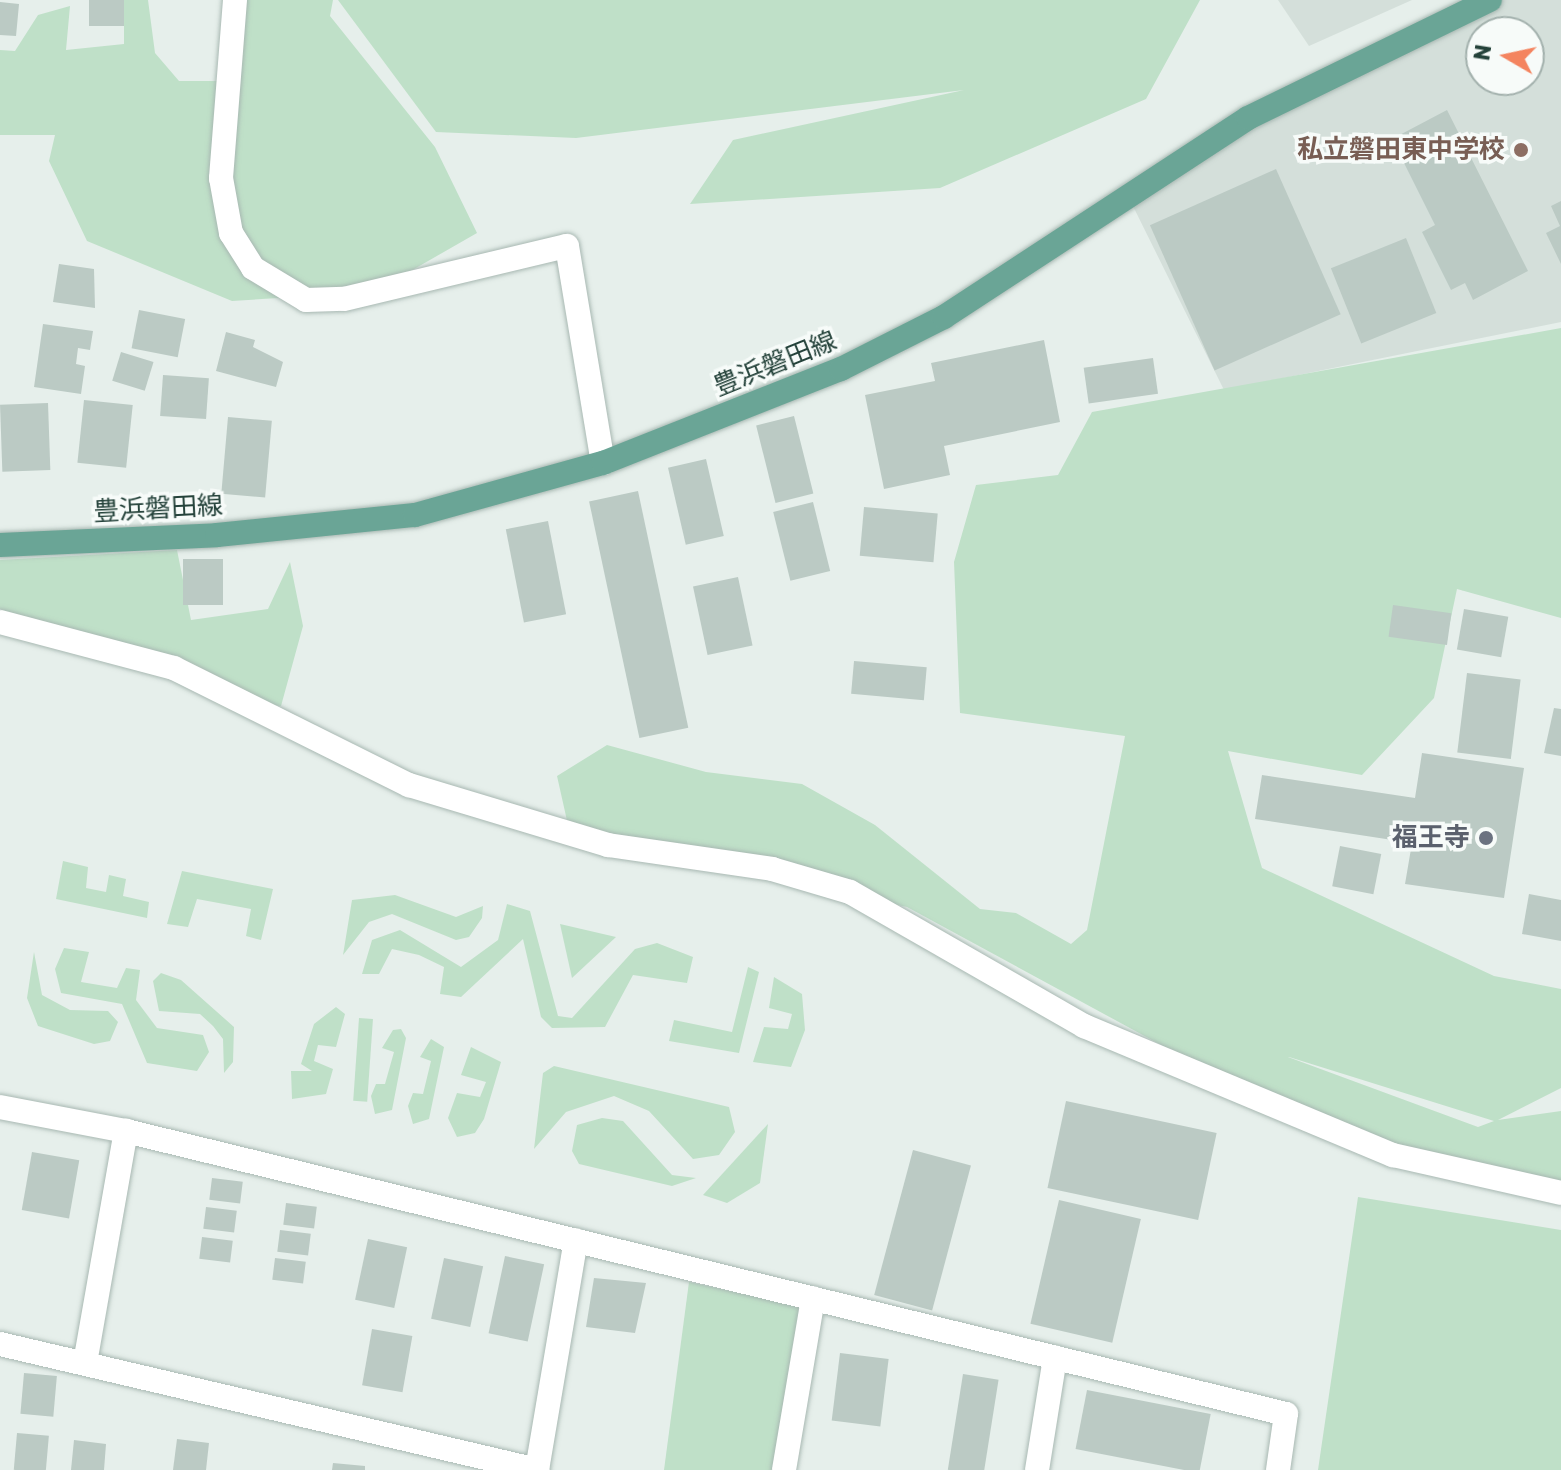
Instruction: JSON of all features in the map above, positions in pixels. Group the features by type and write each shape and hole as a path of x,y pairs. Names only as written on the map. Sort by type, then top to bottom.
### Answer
{"main road":[{"name":"豊浜磐田線","path":"0,545 400,517 603,463 841,369 944,317 1248,118 1490,0"}],"street":[{"path":"235,0 221,178 231,233 253,268 306,300 344,299 567,246 603,463"},
{"path":"0,622 174,668 409,785 608,845 772,869 850,892 1084,1026 1150,1054 1393,1155 1561,1193"},
{"path":"0,1107 126,1131 1286,1414 1278,1470"},
{"path":"85,1363 126,1131"},
{"path":"0,1344 537,1470 576,1240"},
{"path":"784,1470 813,1298"},
{"path":"1037,1470 1055,1357"}],"shaded area":[{"path":"1278,0 1412,0 1309,46"},
{"path":"1492,0 1561,0 1561,322 1224,390 1127,194"}],"green space":[{"path":"124,0 148,0 155,53 179,81 220,81 235,0 333,0 330,16 435,147 477,233 374,292 232,301 87,241 49,161 55,135 0,135 0,50 15,51 38,15 70,6 66,50 124,44"},
{"path":"338,0 1200,0 1146,99 940,188 690,204 733,140 964,90 576,138 436,132"},
{"path":"1561,328 1561,618 1457,589 1434,698 1362,775 1228,751 1262,868 1494,976 1561,989 1561,1088 1498,1120 1561,1111 1561,1192 1444,1170 1268,1103 907,907 570,834 557,776 607,745 706,772 802,784 875,825 980,909 1016,913 1071,944 1087,930 1125,736 960,713 954,562 976,485 1058,475 1092,412","holes":["1288,1057 1494,1121 1478,1127"]},
{"path":"177,550 191,620 268,609 290,562 303,626 281,706 243,703 136,653 0,613 0,560"},
{"path":"63,861 88,867 86,888 106,892 109,875 126,879 123,896 149,902 147,918 56,899"},
{"path":"182,871 273,889 261,940 246,936 251,909 197,899 188,927 167,924"},
{"path":"395,895 456,917 483,906 482,918 469,937 456,940 392,914 369,922 343,955 352,900"},
{"path":"507,904 530,911 558,1016 572,1018 635,949 657,943 693,957 687,983 633,975 605,1027 552,1028 541,1017 523,939 461,997 440,994 444,967 419,955 392,949 379,974 362,974 372,940 400,930 461,967 498,940"},
{"path":"560,924 616,937 572,978"},
{"path":"64,948 89,952 81,982 117,988 126,968 140,970 136,1000 157,1028 203,1035 209,1052 197,1071 147,1063 122,1004 61,993 55,969"},
{"path":"34,952 42,995 70,1010 108,1011 118,1022 110,1041 94,1044 38,1026 27,998"},
{"path":"748,967 759,972 739,1053 669,1041 674,1020 732,1032"},
{"path":"161,973 181,980 234,1027 233,1062 224,1073 223,1039 213,1026 200,1014 159,1011 153,981"},
{"path":"774,977 802,994 805,1030 791,1067 753,1062 764,1027 788,1029 792,1014 769,1008"},
{"path":"336,1007 345,1014 336,1047 318,1045 314,1061 333,1069 326,1094 292,1099 291,1071 312,1071 301,1064 314,1024"},
{"path":"359,1018 373,1019 367,1102 353,1101"},
{"path":"401,1029 406,1038 392,1110 375,1114 371,1096 376,1084 385,1084 394,1052 382,1048 393,1030"},
{"path":"431,1039 444,1047 429,1119 413,1124 408,1106 413,1093 423,1094 431,1061 420,1057"},
{"path":"471,1047 501,1062 484,1119 475,1133 457,1137 448,1118 457,1093 480,1097 486,1082 461,1075"},
{"path":"554,1066 729,1107 735,1132 719,1155 693,1159 649,1111 614,1096 566,1112 534,1149 543,1073"},
{"path":"602,1118 623,1121 672,1175 696,1178 672,1186 579,1164 572,1151 577,1125"},
{"path":"768,1124 760,1183 727,1203 703,1195"},
{"path":"1358,1197 1561,1230 1561,1470 1318,1470"},
{"path":"689,1282 803,1307 772,1470 664,1470"}],"building":[{"path":"89,0 124,0 124,26 89,26"},
{"path":"0,2 19,4 16,36 0,35"},
{"path":"1447,110 1528,271 1473,300 1465,283 1451,290 1422,232 1435,225 1392,139"},
{"path":"1276,169 1341,314 1215,370 1150,225"},
{"path":"1561,201 1561,264 1546,233 1560,226 1551,206"},
{"path":"1406,238 1436,313 1361,343 1331,268"},
{"path":"59,264 94,269 95,308 53,302"},
{"path":"139,310 185,319 178,357 132,348"},
{"path":"43,324 93,331 90,350 78,348 76,364 85,366 81,394 34,387"},
{"path":"226,332 255,340 253,347 283,362 276,387 216,371"},
{"path":"1044,340 1060,422 944,446 950,475 884,489 865,395 935,381 931,363"},
{"path":"121,352 154,362 145,391 112,381"},
{"path":"1153,358 1158,394 1089,403 1084,368"},
{"path":"163,375 209,378 206,419 160,416"},
{"path":"84,400 133,405 126,468 77,463"},
{"path":"48,403 50,470 2,472 0,405"},
{"path":"794,416 813,494 776,503 756,425"},
{"path":"228,417 272,421 265,498 221,494"},
{"path":"706,459 724,536 686,545 668,468"},
{"path":"638,491 688,728 639,738 589,501"},
{"path":"813,502 830,571 790,581 773,512"},
{"path":"864,507 938,513 933,562 860,556"},
{"path":"548,521 566,614 524,622 506,529"},
{"path":"183,559 223,559 223,605 183,605"},
{"path":"738,577 753,645 708,655 693,587"},
{"path":"1393,605 1451,613 1447,645 1389,637"},
{"path":"1464,609 1508,617 1501,657 1457,649"},
{"path":"854,661 927,667 924,700 851,694"},
{"path":"1467,673 1521,680 1511,759 1457,752"},
{"path":"1554,708 1561,709 1561,756 1544,753"},
{"path":"1422,753 1524,768 1504,898 1405,884 1412,843 1255,819 1262,775 1415,798"},
{"path":"1340,846 1381,854 1373,894 1332,886"},
{"path":"1529,894 1561,900 1561,941 1522,934"},
{"path":"1066,1101 1217,1133 1198,1220 1047,1188"},
{"path":"913,1150 971,1166 932,1310 874,1295"},
{"path":"32,1152 79,1160 69,1218 22,1210"},
{"path":"212,1178 243,1182 240,1204 209,1200"},
{"path":"1059,1200 1141,1219 1112,1343 1030,1324"},
{"path":"286,1203 317,1207 314,1229 283,1225"},
{"path":"206,1207 237,1211 234,1233 203,1229"},
{"path":"280,1230 311,1234 308,1256 277,1252"},
{"path":"202,1237 233,1241 230,1263 199,1259"},
{"path":"368,1239 407,1247 394,1308 355,1300"},
{"path":"505,1256 544,1264 528,1342 489,1333"},
{"path":"275,1258 306,1262 303,1284 272,1280"},
{"path":"444,1258 483,1266 470,1327 431,1319"},
{"path":"594,1278 646,1283 635,1333 586,1327"},
{"path":"372,1329 412,1336 402,1392 362,1385"},
{"path":"840,1353 889,1359 880,1426 832,1420"},
{"path":"24,1373 57,1376 53,1417 20,1414"},
{"path":"963,1374 999,1380 984,1470 948,1470"},
{"path":"1087,1390 1211,1414 1200,1470 1184,1470 1076,1449"},
{"path":"17,1433 49,1436 46,1470 14,1470"},
{"path":"177,1439 209,1443 206,1470 173,1470"},
{"path":"74,1440 106,1444 104,1470 71,1470"},
{"path":"333,1463 365,1466 365,1470 332,1470"}],"place":[{"name":"私立磐田東中学校","path":"1521,150"},
{"name":"福王寺","path":"1486,838"}]}
